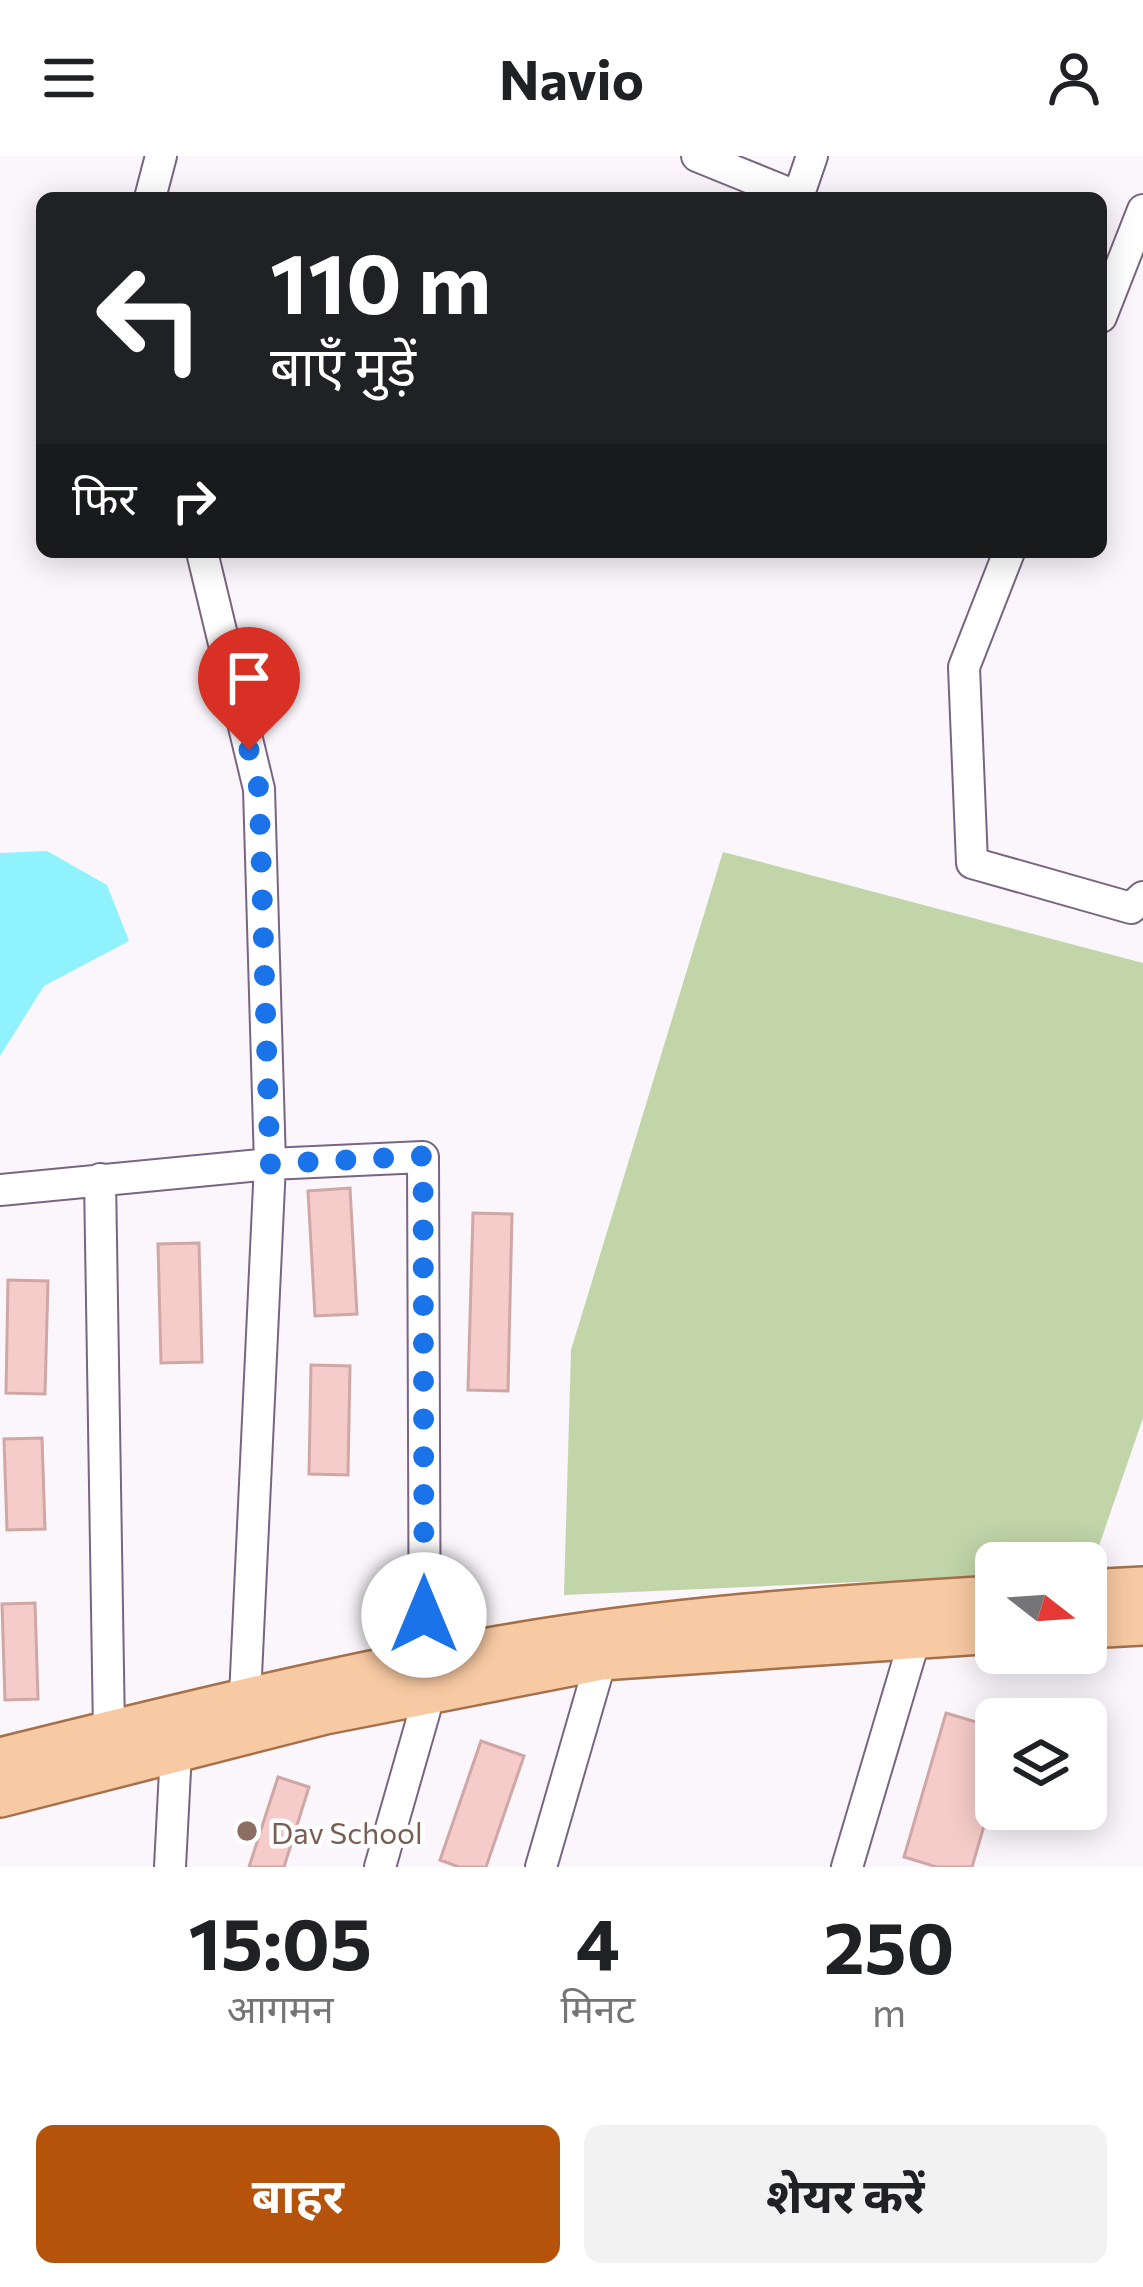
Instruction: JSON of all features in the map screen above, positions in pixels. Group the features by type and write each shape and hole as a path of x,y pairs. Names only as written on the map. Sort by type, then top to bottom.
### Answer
{"main road":[{"path":"1107,1589 1143,1587"},
{"path":"0,1758 110,1731 177,1732 244,1696 602,1660 921,1618 975,1602"},
{"path":"0,1797 177,1732 688,1619 921,1618 975,1629"},
{"path":"1107,1627 1143,1625"}],"street":[{"path":"152,192 161,156"},
{"path":"697,156 786,192"},
{"path":"800,192 812,156"},
{"path":"1107,302 1143,210"},
{"path":"203,558 259,789 270,1164 244,1696"},
{"path":"1007,558 964,667 973,863 1131,908 1143,897"},
{"path":"0,1190 270,1164 423,1156 425,1710 380,1867"},
{"path":"100,1179 110,1731"},
{"path":"847,1867 921,1618"},
{"path":"541,1867 602,1660"},
{"path":"170,1867 177,1732"}],"green space":[{"path":"723,852 1143,963 1143,1418 1100,1542 975,1542 975,1577 564,1595 571,1350"}],"water":[{"path":"47,851 107,885 129,941 44,986 0,1056 0,853"}],"building":[{"path":"350,1188 357,1314 315,1316 308,1191"},
{"path":"473,1213 512,1214 508,1391 468,1390"},
{"path":"199,1243 202,1362 161,1363 158,1244"},
{"path":"8,1280 48,1281 45,1394 6,1393"},
{"path":"311,1365 350,1366 348,1475 309,1474"},
{"path":"42,1438 45,1529 7,1530 4,1439"},
{"path":"35,1603 38,1699 5,1700 2,1604"},
{"path":"946,1713 975,1722 975,1830 983,1830 972,1867 937,1867 904,1857"},
{"path":"481,1741 524,1756 486,1867 459,1867 440,1860"},
{"path":"278,1777 309,1787 284,1867 249,1867"}],"place":[{"name":"Dav School","path":"247,1831"}],"route":[{"path":"249,750 259,789 270,1164 423,1156 424,1615"}]}
